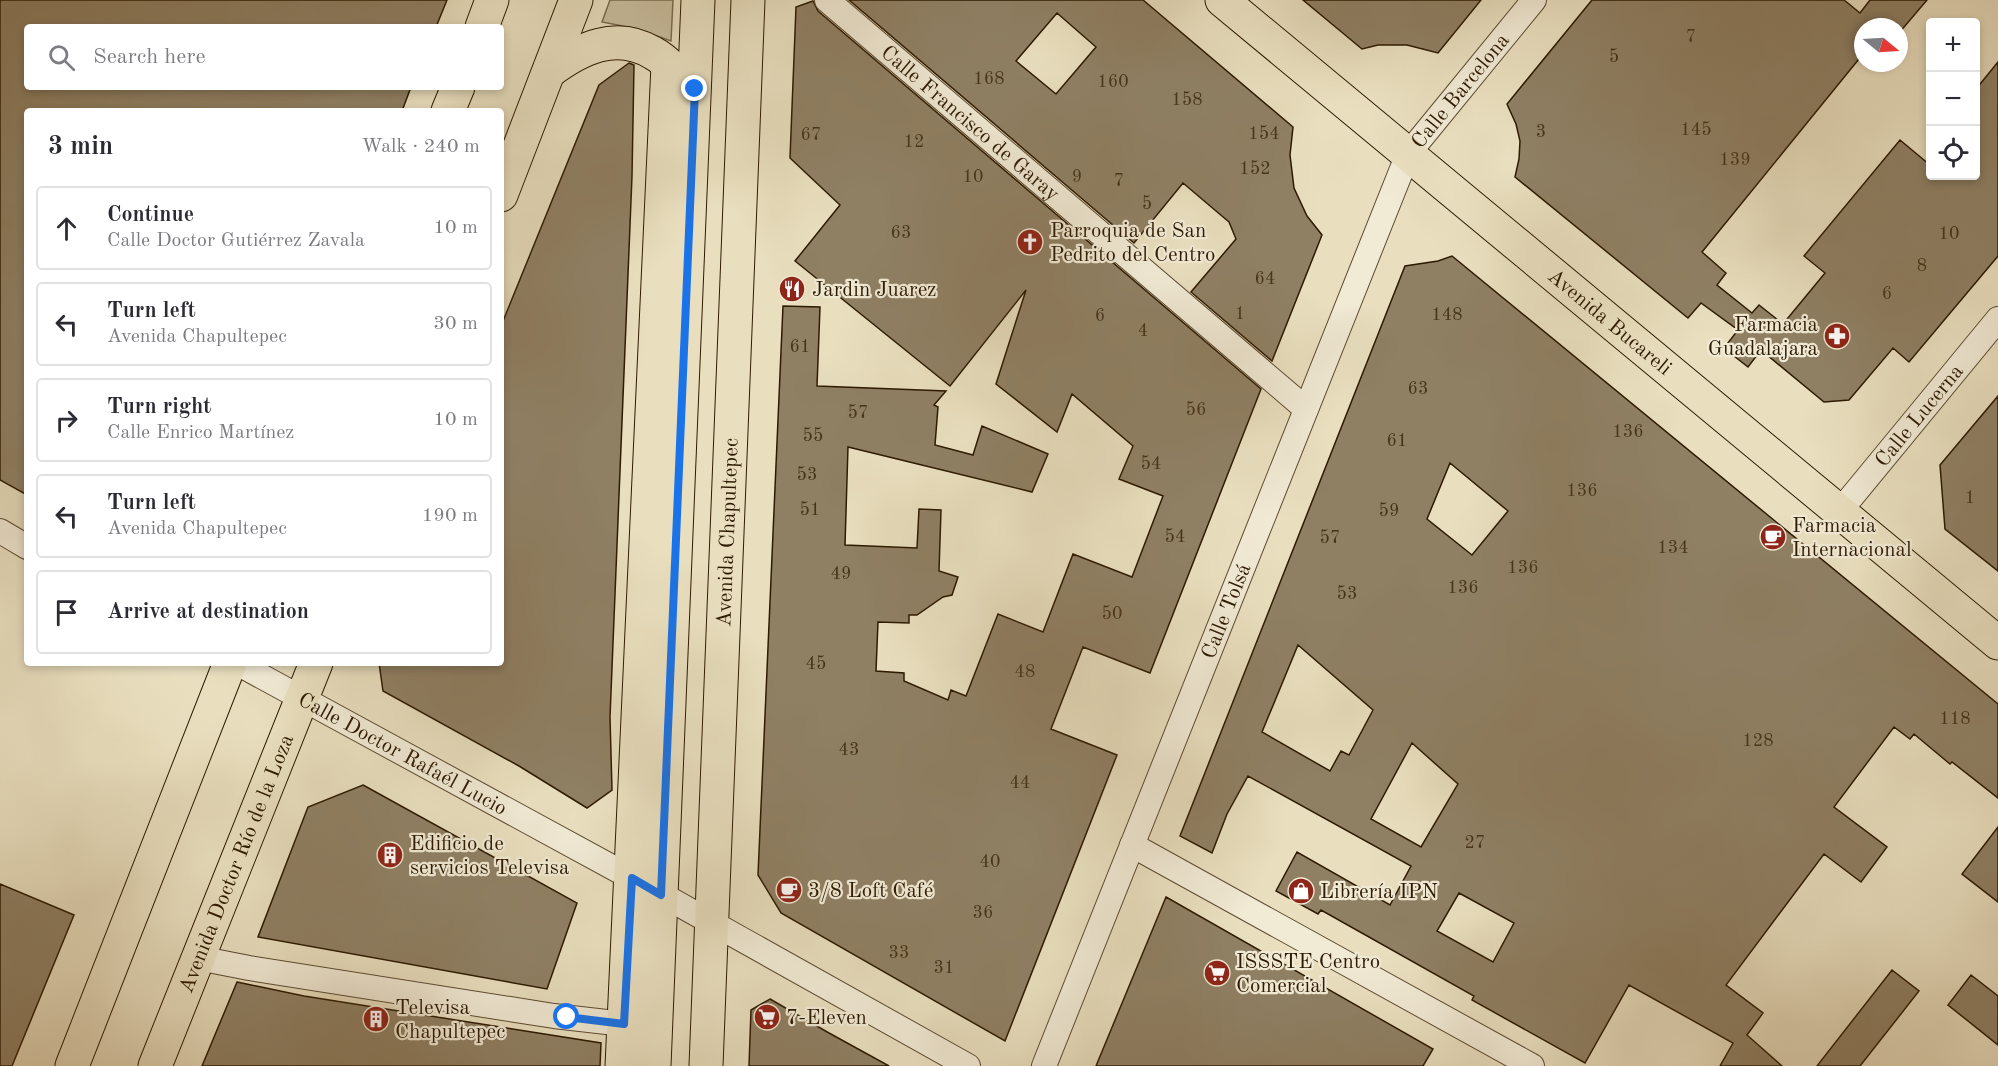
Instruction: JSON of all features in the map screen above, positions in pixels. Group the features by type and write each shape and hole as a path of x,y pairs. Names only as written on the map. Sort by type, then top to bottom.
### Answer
{"main road":[{"path":"483,24 492,0"},
{"path":"504,187 576,0"},
{"path":"654,1066 698,0"},
{"name":"Avenida Chapultepec","path":"706,1066 748,0"},
{"name":"Avenida Bucareli","path":"1222,0 1998,643"},
{"path":"550,71 572,55 594,46 618,42 641,47 655,54 695,89"},
{"path":"622,1066 668,64"},
{"path":"449,108 457,90"},
{"path":"72,1066 229,666"},
{"name":"Avenida Doctor Río de la Loza","path":"155,1066 315,666"}],"street":[{"name":"Calle Francisco de Garay","path":"827,0 1306,409"},
{"name":"Calle Barcelona","path":"1408,154 1534,0"},
{"name":"Calle Tolsá","path":"1044,1066 1408,154"},
{"name":"Calle Lucerna","path":"1840,511 1998,319"},
{"path":"0,531 24,545"},
{"name":"Calle Doctor Rafaél Lucio","path":"243,666 632,878 968,1066"},
{"path":"1132,845 1532,1066"},
{"path":"198,958 366,987 555,1016 624,1024"}],"shaded area":[{"path":"610,0 673,0 671,41 638,29 602,22"}],"building":[{"path":"0,0 447,0 437,24 24,24 24,90 410,90 403,108 24,108 24,493 0,480"},
{"path":"849,0 1143,0 1293,127 1290,155 1294,188 1307,216 1322,235 1272,361 1191,292 1236,239 1229,222 1183,183 1134,243","holes":["1057,13 1096,47 1056,94 1016,61"]},
{"path":"1303,0 1481,0 1438,53 1407,45 1378,45 1362,49"},
{"path":"1592,0 1844,0 1860,13 1870,0 1927,0 1908,22 1908,18 1854,18 1854,65 1702,252 1726,273 1717,285 1752,313 1759,305 1783,324 1825,273 1804,256 1900,140 1926,162 1926,180 1980,180 1980,84 1998,62 1998,256 1909,362 1893,348 1849,400 1824,402 1761,350 1748,367 1724,348 1738,330 1701,303 1688,318 1515,177 1520,141 1516,124 1507,104"},
{"path":"813,1 818,11 1261,389 1150,673 1083,647 1051,729 1117,755 1005,1041 781,913 758,875 783,306 820,307 817,386 946,391 934,405 938,407 935,445 973,455 982,426 1048,454 1032,492 848,447 845,545 917,548 919,509 941,510 939,571 958,577 952,595 943,597 917,615 909,615 909,623 878,622 876,671 904,673 904,681 948,700 951,690 966,696 998,614 1043,632 1073,554 1132,577 1163,496 1119,479 1133,446 1072,394 1057,432 996,384 1026,290 950,386 795,261 840,205 790,158 796,7"},
{"path":"629,63 634,65 632,176 610,717 612,790 587,808 519,766 383,691 379,666 504,666 504,319 599,85"},
{"path":"1452,256 1998,704 1998,798 1952,762 1950,764 1914,734 1910,739 1894,727 1834,807 1887,847 1861,882 1824,854 1726,985 1763,1013 1747,1035 1782,1066 1720,1066 1733,1043 1629,985 1585,1063 1472,1000 1474,996 1321,910 1318,914 1276,891 1297,852 1390,905 1411,866 1248,776 1227,814 1212,853 1180,836 1405,266 1438,261","holes":["1450,463 1508,511 1472,555 1427,519","1298,645 1373,710 1349,755 1341,751 1330,771 1262,732","1412,743 1458,784 1421,847 1371,819","1459,893 1514,923 1493,962 1437,931"]},
{"path":"1998,396 1998,571 1945,529 1940,465"},
{"name":"Edificio de servicios Televisa","path":"363,785 577,903 547,989 258,937 308,807"},
{"path":"1998,827 1998,902 1962,874"},
{"path":"0,884 74,915 12,1066 0,1066"},
{"name":"ISSSTE Centro Comercial","path":"1166,897 1433,1049 1423,1066 1096,1066"},
{"path":"1892,970 1919,991 1860,1066 1817,1066"},
{"path":"1971,975 1998,996 1998,1045 1948,1005"},
{"name":"Televisa Chapultepec","path":"237,982 304,996 601,1043 600,1066 202,1066"},
{"path":"770,999 889,1066 749,1066 751,1010"}],"place":[{"name":"Parroquia de San Pedrito del Centro","path":"1030,242"},
{"name":"Jardin Juarez","path":"792,289"},
{"name":"Farmacia Guadalajara","path":"1837,336"},
{"name":"Farmacia Internacional","path":"1773,537"},
{"name":"Edificio de servicios Televisa","path":"390,855"},
{"name":"3/8 Loft Café","path":"789,890"},
{"name":"Librería IPN","path":"1301,891"},
{"name":"ISSSTE Centro Comercial","path":"1217,973"},
{"name":"7-Eleven","path":"767,1017"},
{"name":"Televisa Chapultepec","path":"376,1019"}],"route":[{"path":"567,1017 624,1024 632,878 661,895 695,89"}]}
